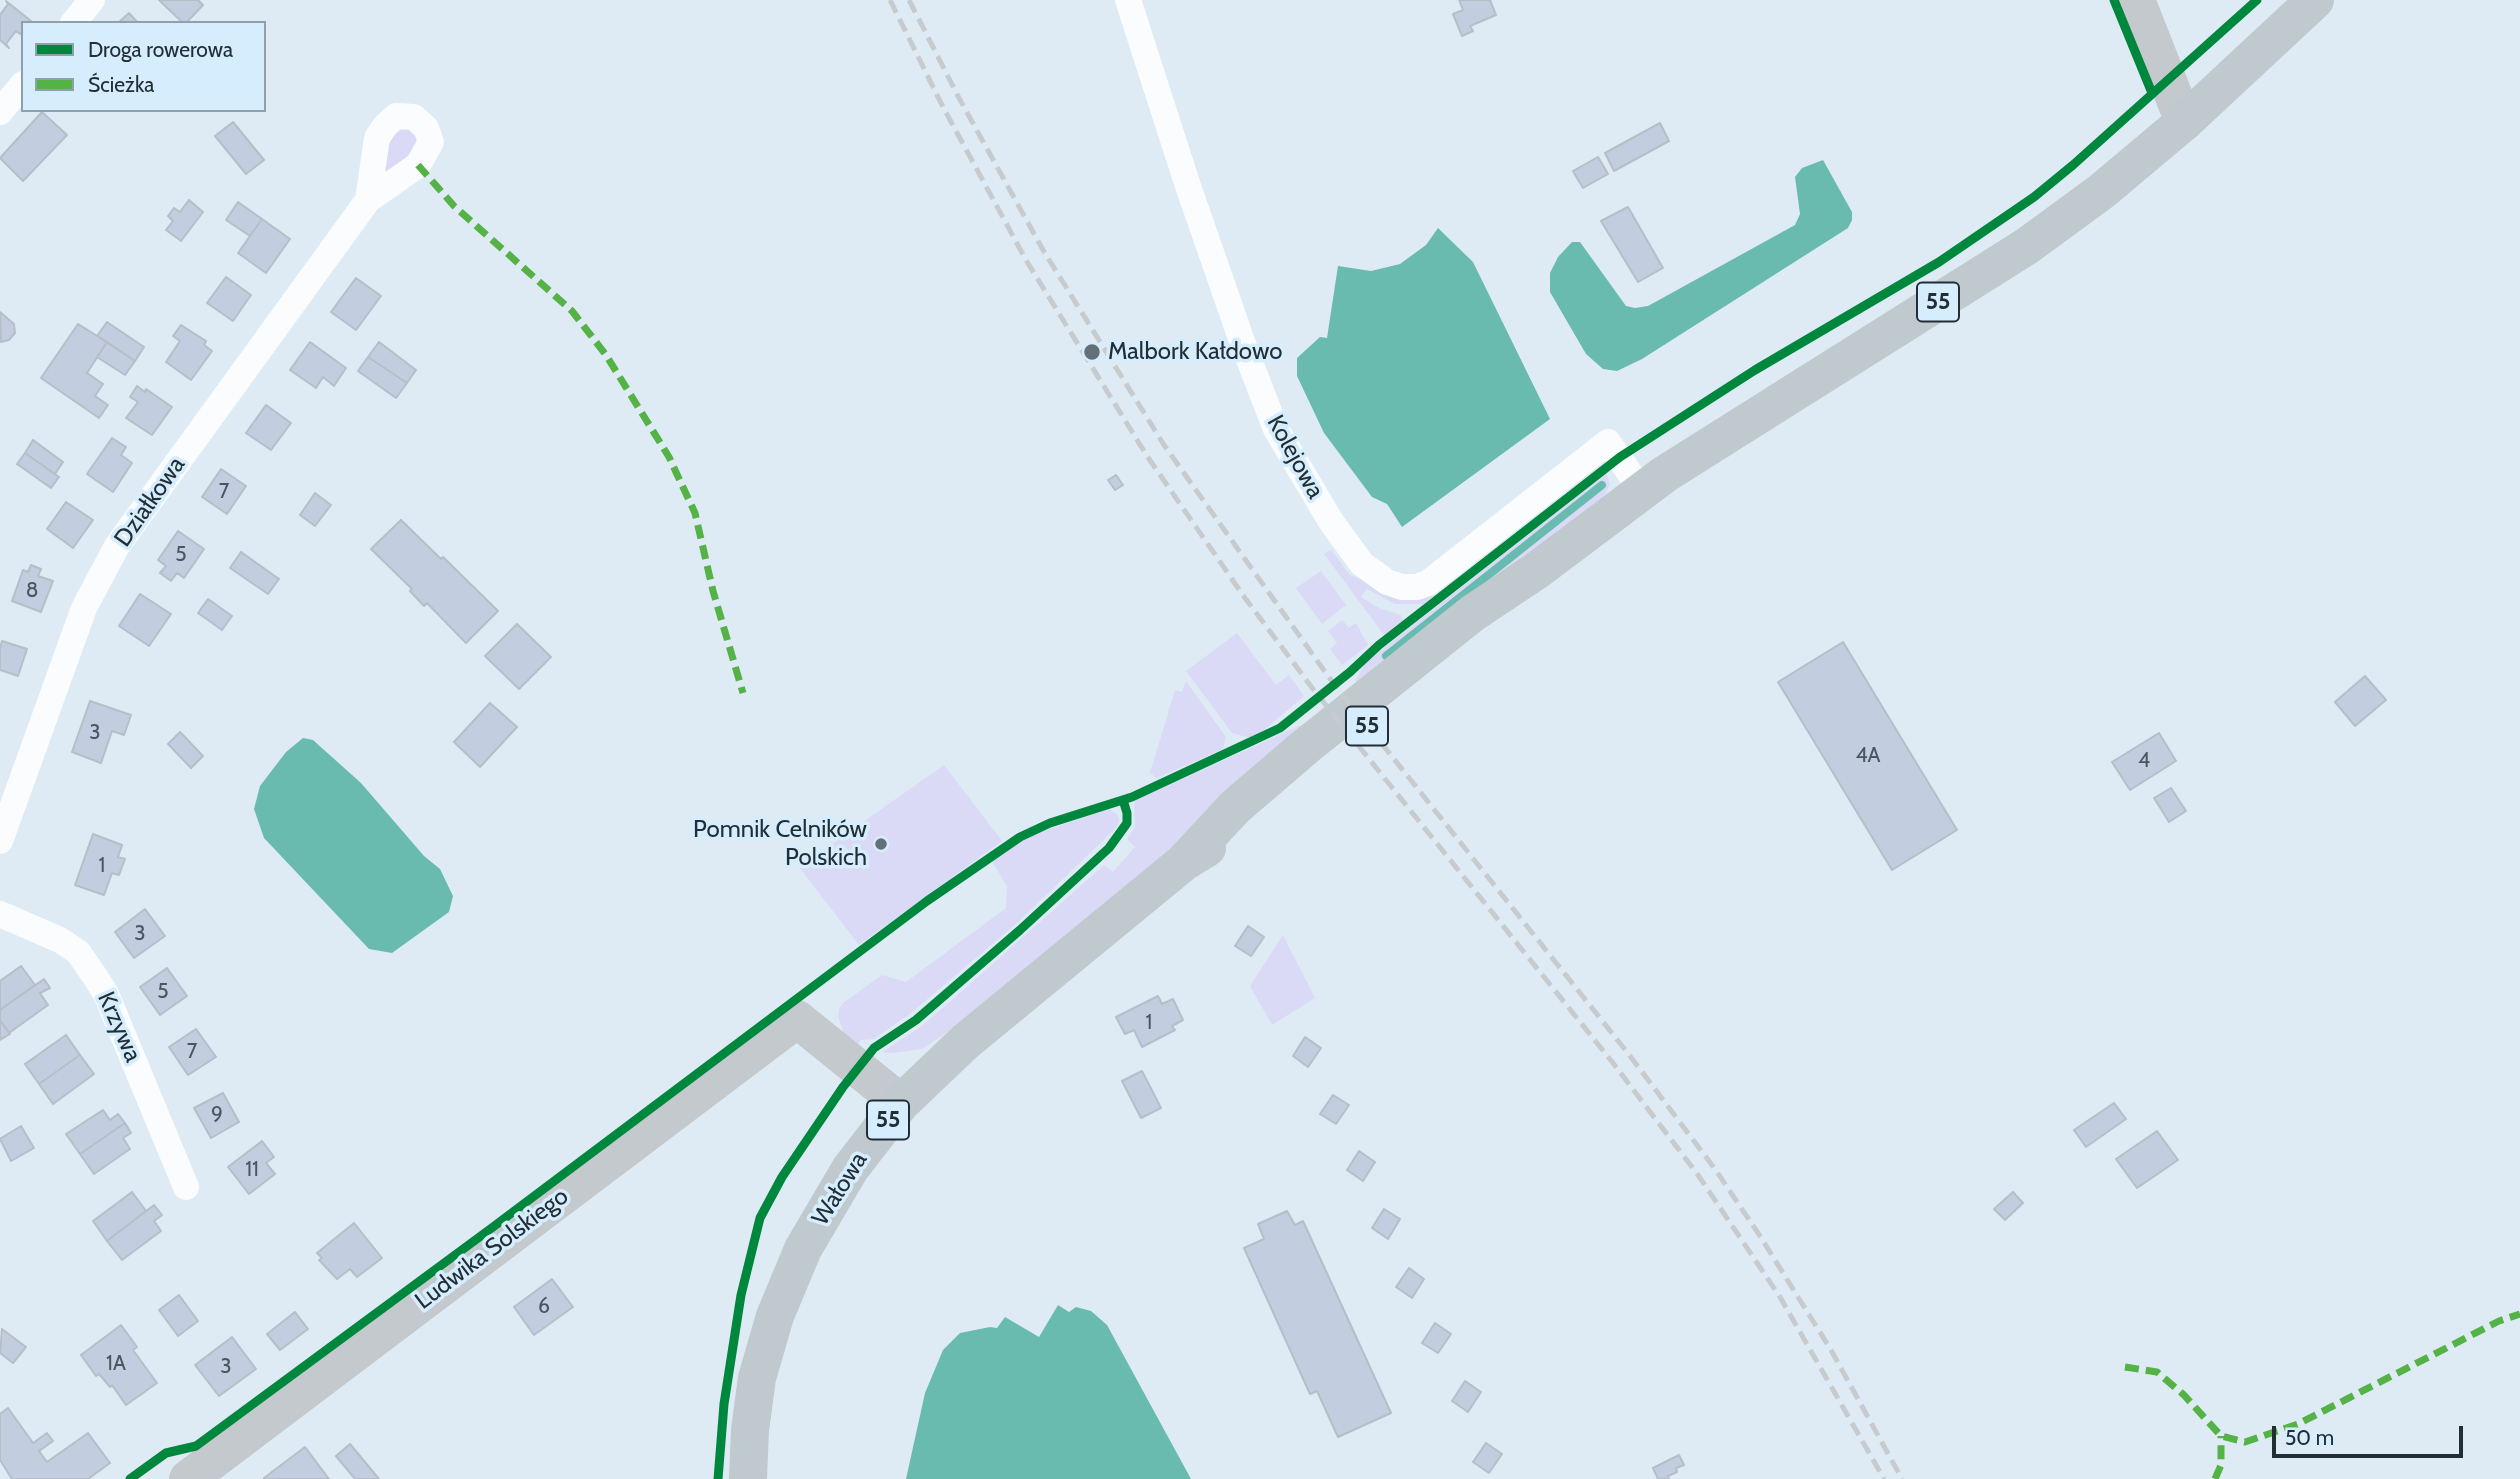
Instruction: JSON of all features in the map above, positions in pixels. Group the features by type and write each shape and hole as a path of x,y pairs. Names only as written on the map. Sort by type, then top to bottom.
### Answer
{"main road":[{"name":"55","path":"1642,491 1710,445 2027,246 2102,191 2184,122 2315,0"},
{"name":"Wałowa","path":"748,1479 750,1430 757,1378 775,1316 803,1249 837,1189 901,1103 965,1042 1184,862 1235,807 1305,747 1473,612 1536,571 1642,491"}],"street":[{"path":"75,21 92,0"},
{"name":"Kolejowa","path":"1128,0 1188,186 1244,348 1276,429 1332,523 1362,564 1380,578 1402,587 1416,587 1428,583 1608,442 1642,491"},
{"path":"2136,0 2184,122"},
{"path":"0,112 21,86"},
{"name":"Działkowa","path":"0,841 84,608 117,547 368,200"},
{"name":"Krzywa","path":"0,914 60,940 78,953 96,978 114,1014 186,1186"},
{"name":"Ludwika Solskiego","path":"188,1479 797,1019 901,1103"}],"shaded area":[{"path":"407,124 425,145 384,177 388,134"},
{"path":"1823,160 1852,212 1848,228 1642,359 1617,371 1603,369 1586,354 1550,292 1550,273 1558,257 1572,242 1580,242 1626,306 1648,306 1795,225 1800,214 1795,177 1802,168"},
{"path":"1438,228 1473,262 1550,419 1402,527 1387,504 1372,497 1324,433 1297,376 1297,358 1320,337 1327,338 1338,266 1371,271 1400,264 1426,245"},
{"path":"1606,473 1610,484 1605,495 1356,682 1366,662"},
{"path":"1505,538 1423,604 1395,604 1367,589 1361,597 1379,608 1401,615 1403,620 1384,635 1324,554 1331,550 1350,575 1386,589"},
{"path":"1321,571 1346,605 1322,624 1296,588"},
{"path":"1342,620 1349,628 1356,623 1368,645 1342,665 1330,649 1337,643 1328,631"},
{"path":"1237,633 1276,685 1289,675 1304,696 1264,730 1250,738 1232,733 1186,671"},
{"path":"1186,681 1226,737 1223,749 1157,778 1150,773 1175,690 1182,692"},
{"path":"1301,725 1309,735 949,1031 922,1049 882,1052 919,1028 944,1007 1104,865 1113,872 1135,847 1127,839 1135,827 1136,800"},
{"path":"303,738 313,740 361,783 424,856 440,869 453,896 449,912 392,953 369,949 264,838 254,809 260,786 286,752"},
{"path":"944,765 1002,841 859,945 799,867"},
{"path":"1108,809 1117,814 1119,819 1113,831 1015,925 911,1013 874,1039 861,1040 857,1046 843,1032 838,1016 843,1003 882,975 906,982 1006,908 1007,887 992,861 1027,837"},
{"path":"1283,935 1315,998 1272,1025 1250,986"},
{"path":"1058,1305 1069,1312 1076,1307 1091,1311 1107,1325 1191,1479 906,1479 925,1393 943,1350 960,1333 997,1328 1005,1317 1039,1337"}],"building":[{"path":"159,0 198,0 203,5 188,21 181,21"},
{"path":"1459,0 1490,0 1496,15 1470,26 1473,31 1462,36 1453,14 1463,10"},
{"path":"6,1 31,21 21,21 21,33 16,31 6,44 9,48 0,40 0,15 8,4"},
{"path":"129,13 136,21 120,21"},
{"path":"42,112 67,135 23,181 0,158"},
{"path":"233,122 264,160 246,174 215,136"},
{"path":"1660,123 1669,141 1614,171 1605,153"},
{"path":"1598,157 1608,174 1583,188 1573,171"},
{"path":"189,200 203,212 181,241 166,230 173,221 168,216 174,208 180,212"},
{"path":"238,202 262,219 250,236 226,220"},
{"path":"1628,207 1663,268 1638,282 1601,221"},
{"path":"262,219 290,239 266,273 238,253"},
{"path":"226,277 251,295 233,321 207,303"},
{"path":"356,278 381,296 356,330 331,312"},
{"path":"0,312 14,324 15,333 9,340 1,342"},
{"path":"107,322 144,347 135,361 97,336"},
{"path":"78,324 107,342 87,373 103,384 95,396 108,405 99,418 41,378"},
{"path":"181,325 206,341 204,345 212,351 191,380 166,362 180,341 173,336"},
{"path":"107,342 135,361 125,375 97,357"},
{"path":"310,342 346,368 334,386 323,377 316,388 290,370"},
{"path":"379,342 416,370 407,383 368,357"},
{"path":"368,357 407,383 396,398 358,371"},
{"path":"137,386 172,407 152,435 126,418 138,402 130,397"},
{"path":"266,405 291,423 271,450 246,433"},
{"path":"112,438 126,447 121,455 132,463 113,492 87,474"},
{"path":"33,440 63,462 55,474 25,453"},
{"path":"25,453 59,477 51,488 17,464"},
{"path":"221,469 246,486 227,514 202,497"},
{"path":"1116,475 1123,485 1115,490 1108,480"},
{"path":"315,493 331,505 315,526 300,515"},
{"path":"66,502 93,520 73,548 47,529"},
{"path":"401,520 498,611 466,643 427,603 424,606 410,591 412,589 371,549"},
{"path":"178,531 204,549 184,578 177,573 171,581 160,573 166,566 158,560"},
{"path":"241,552 279,579 268,594 230,568"},
{"path":"31,565 41,569 38,576 53,581 41,612 12,601 23,570 28,572"},
{"path":"140,594 171,614 149,646 119,626"},
{"path":"208,599 232,616 222,630 198,613"},
{"path":"517,624 551,657 519,689 485,656"},
{"path":"2,641 27,649 18,676 0,670"},
{"path":"1843,642 1957,830 1892,870 1778,682"},
{"path":"2365,676 2386,700 2355,726 2335,702"},
{"path":"90,701 131,715 124,735 112,731 101,763 72,752"},
{"path":"490,703 517,727 480,767 454,742"},
{"path":"180,732 203,756 191,768 168,744"},
{"path":"2159,733 2176,761 2130,790 2112,762"},
{"path":"2171,788 2186,811 2169,822 2154,798"},
{"path":"93,834 122,845 118,857 125,859 119,875 112,873 104,895 75,885"},
{"path":"145,909 165,936 134,958 115,932"},
{"path":"1248,926 1264,937 1251,956 1235,946"},
{"path":"21,966 35,985 0,1010 0,981"},
{"path":"167,968 187,996 160,1015 140,987"},
{"path":"44,979 50,988 40,993 48,1005 9,1033 0,1020 0,1010"},
{"path":"1158,996 1162,1004 1173,999 1183,1020 1172,1026 1175,1030 1142,1047 1134,1030 1125,1034 1116,1017"},
{"path":"0,1020 10,1034 0,1040"},
{"path":"196,1029 216,1057 188,1075 169,1047"},
{"path":"66,1035 80,1055 39,1084 25,1064"},
{"path":"1305,1037 1321,1048 1308,1067 1293,1056"},
{"path":"80,1055 94,1074 53,1104 39,1084"},
{"path":"1142,1071 1161,1108 1141,1118 1122,1081"},
{"path":"223,1093 239,1122 211,1138 194,1108"},
{"path":"1333,1095 1349,1105 1336,1124 1320,1114"},
{"path":"2114,1103 2126,1119 2086,1147 2074,1130"},
{"path":"103,1110 110,1120 118,1114 125,1123 80,1154 66,1134"},
{"path":"125,1123 131,1133 123,1138 130,1149 94,1174 80,1154"},
{"path":"21,1126 34,1148 11,1161 0,1139"},
{"path":"2157,1131 2178,1160 2137,1188 2116,1159"},
{"path":"262,1141 274,1157 266,1163 275,1174 249,1194 228,1167"},
{"path":"1359,1151 1375,1162 1363,1181 1347,1170"},
{"path":"132,1192 146,1211 107,1241 93,1221"},
{"path":"2013,1192 2023,1203 2005,1220 1994,1209"},
{"path":"154,1205 162,1215 154,1221 161,1231 122,1260 107,1241"},
{"path":"1384,1209 1400,1219 1388,1239 1372,1228"},
{"path":"1287,1211 1295,1225 1303,1221 1391,1413 1338,1437 1317,1391 1310,1394 1244,1248 1264,1239 1258,1224"},
{"path":"354,1223 382,1258 357,1277 350,1269 337,1279 319,1260 322,1258 317,1253"},
{"path":"1409,1268 1424,1279 1412,1298 1396,1287"},
{"path":"552,1279 573,1307 534,1335 514,1307"},
{"path":"179,1295 198,1321 178,1336 159,1310"},
{"path":"295,1312 308,1329 280,1350 267,1334"},
{"path":"1435,1323 1451,1334 1438,1353 1422,1343"},
{"path":"121,1325 137,1347 133,1350 157,1383 126,1405 112,1385 110,1387 99,1374 96,1376 81,1355"},
{"path":"2,1329 26,1347 13,1363 0,1353"},
{"path":"232,1337 256,1369 219,1396 195,1365"},
{"path":"1465,1381 1481,1392 1468,1412 1452,1401"},
{"path":"8,1408 33,1443 47,1433 53,1441 39,1451 47,1462 88,1433 110,1463 88,1479 12,1479 0,1460 0,1414"},
{"path":"1486,1443 1502,1454 1489,1473 1473,1462"},
{"path":"350,1444 379,1479 355,1479 336,1456"},
{"path":"305,1447 329,1479 264,1479 264,1478"},
{"path":"1679,1455 1684,1465 1676,1468 1677,1472 1668,1476 1669,1479 1658,1479 1653,1468"}],"waterway":[{"path":"1386,656 1602,485"}],"railway":[{"path":"890,0 943,107 1026,260 1147,456 1245,598 1313,689 1613,1063 1698,1175 1780,1297 1884,1479"},
{"path":"909,0 959,98 1043,250 1164,445 1328,676 1627,1052 1715,1169 1831,1350 1902,1479"}],"marked path":[{"path":"418,165 454,206 572,311 606,355 669,457 695,513 713,591 743,693"},
{"path":"2125,1367 2157,1372 2184,1395 2221,1436 2245,1442 2298,1424 2499,1321 2520,1314"},
{"path":"2215,1479 2221,1465 2221,1436"}],"cycle path":[{"path":"2114,0 2152,93"},
{"path":"130,1479 166,1453 196,1446 927,901 1020,837 1050,823 1132,797 1280,728 1379,645 1620,457 1755,370 1939,262 2034,197 2257,0"},
{"path":"718,1479 724,1404 741,1295 760,1218 782,1177 843,1087 874,1048 916,1020 1109,848 1127,823 1123,800"}],"place":[{"name":"Malbork Kałdowo","path":"1092,352"},
{"name":"Pomnik Celników Polskich","path":"881,844"}]}
